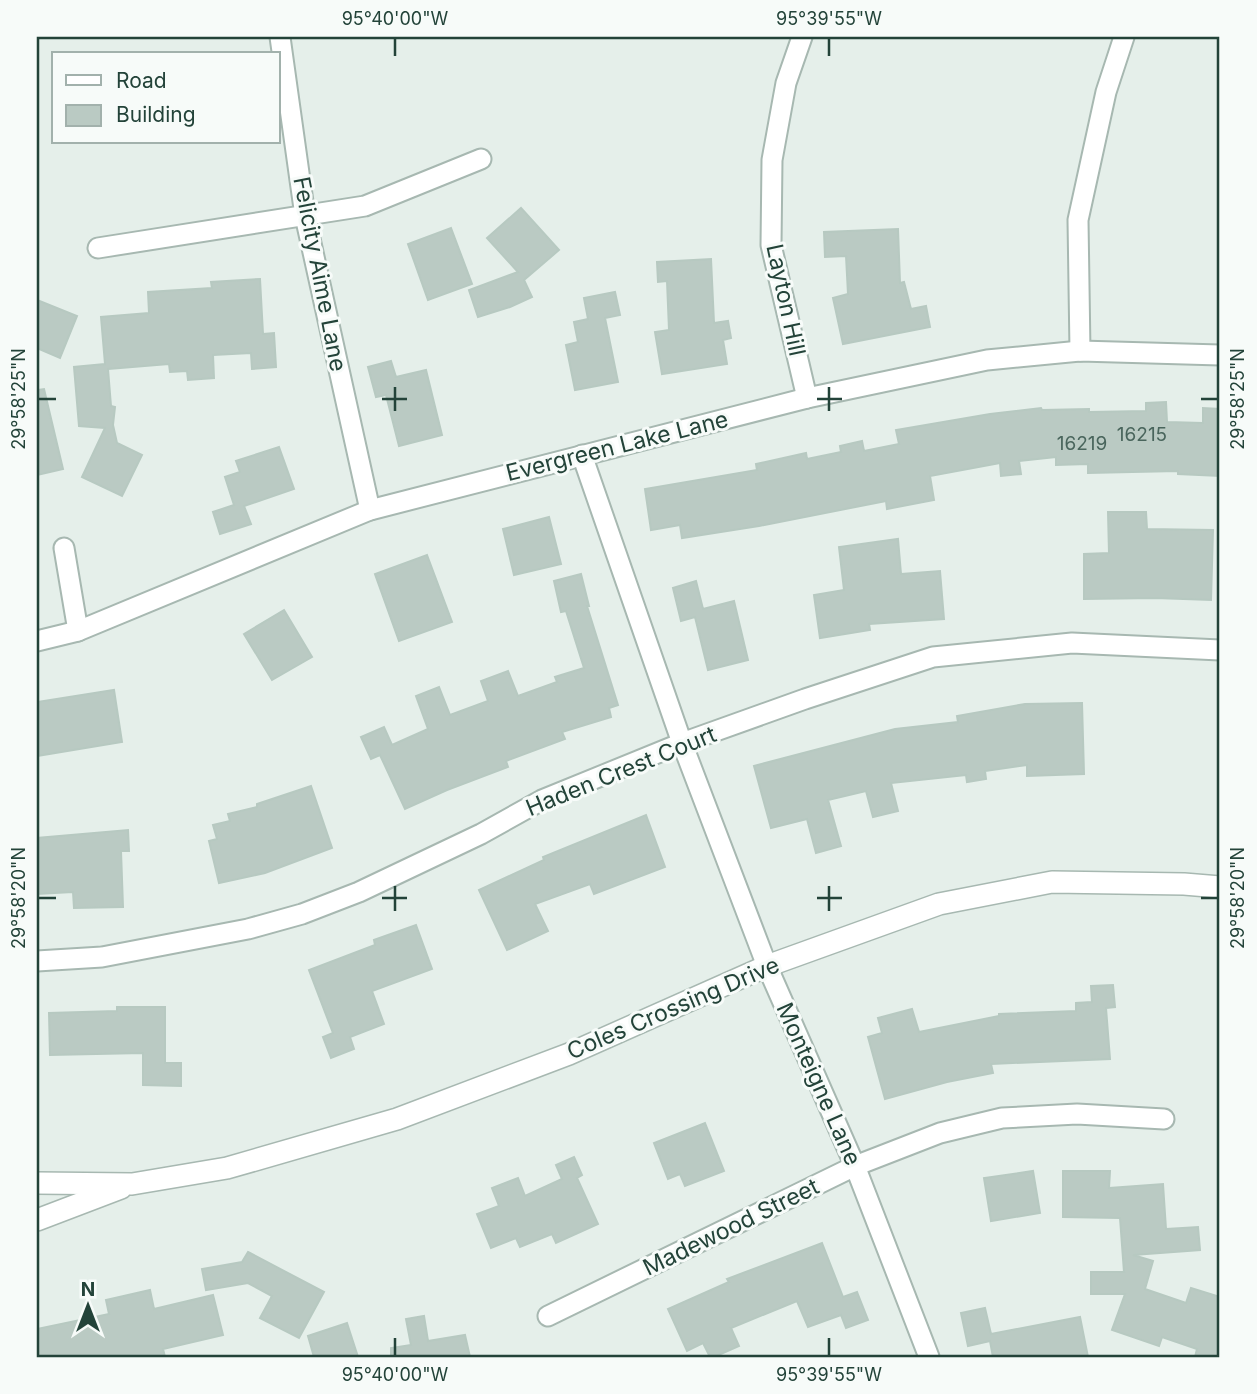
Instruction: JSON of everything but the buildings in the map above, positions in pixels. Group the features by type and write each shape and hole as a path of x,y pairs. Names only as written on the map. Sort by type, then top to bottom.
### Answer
{"street":[{"name":"Felicity Aime Lane","path":"280,37 305,216 370,510"},
{"name":"Layton Hill","path":"802,37 786,83 772,160 771,245 807,398"},
{"path":"1080,351 1078,220 1106,92 1124,37"},
{"path":"98,248 366,206 481,159"},
{"name":"Evergreen Lake Lane","path":"37,641 78,631 370,510 807,398 987,360 1080,351 1220,355"},
{"name":"Monteigne Lane","path":"582,455 682,744 767,966 855,1166 929,1357"},
{"path":"64,548 78,631"},
{"name":"Haden Crest Court","path":"37,961 114,955 248,929 302,914 359,892 417,862 481,834 542,800 805,699 933,657 1072,643 1220,650"},
{"name":"Coles Crossing Drive","path":"37,1183 132,1184 227,1168 397,1119 569,1054 767,966 939,904 1052,882 1220,887"},
{"name":"Madewood Street","path":"548,1316 855,1166 940,1133 1002,1118 1077,1114 1164,1119"},
{"name":"Coles Crossing Drive","path":"37,1220 132,1184"}]}
